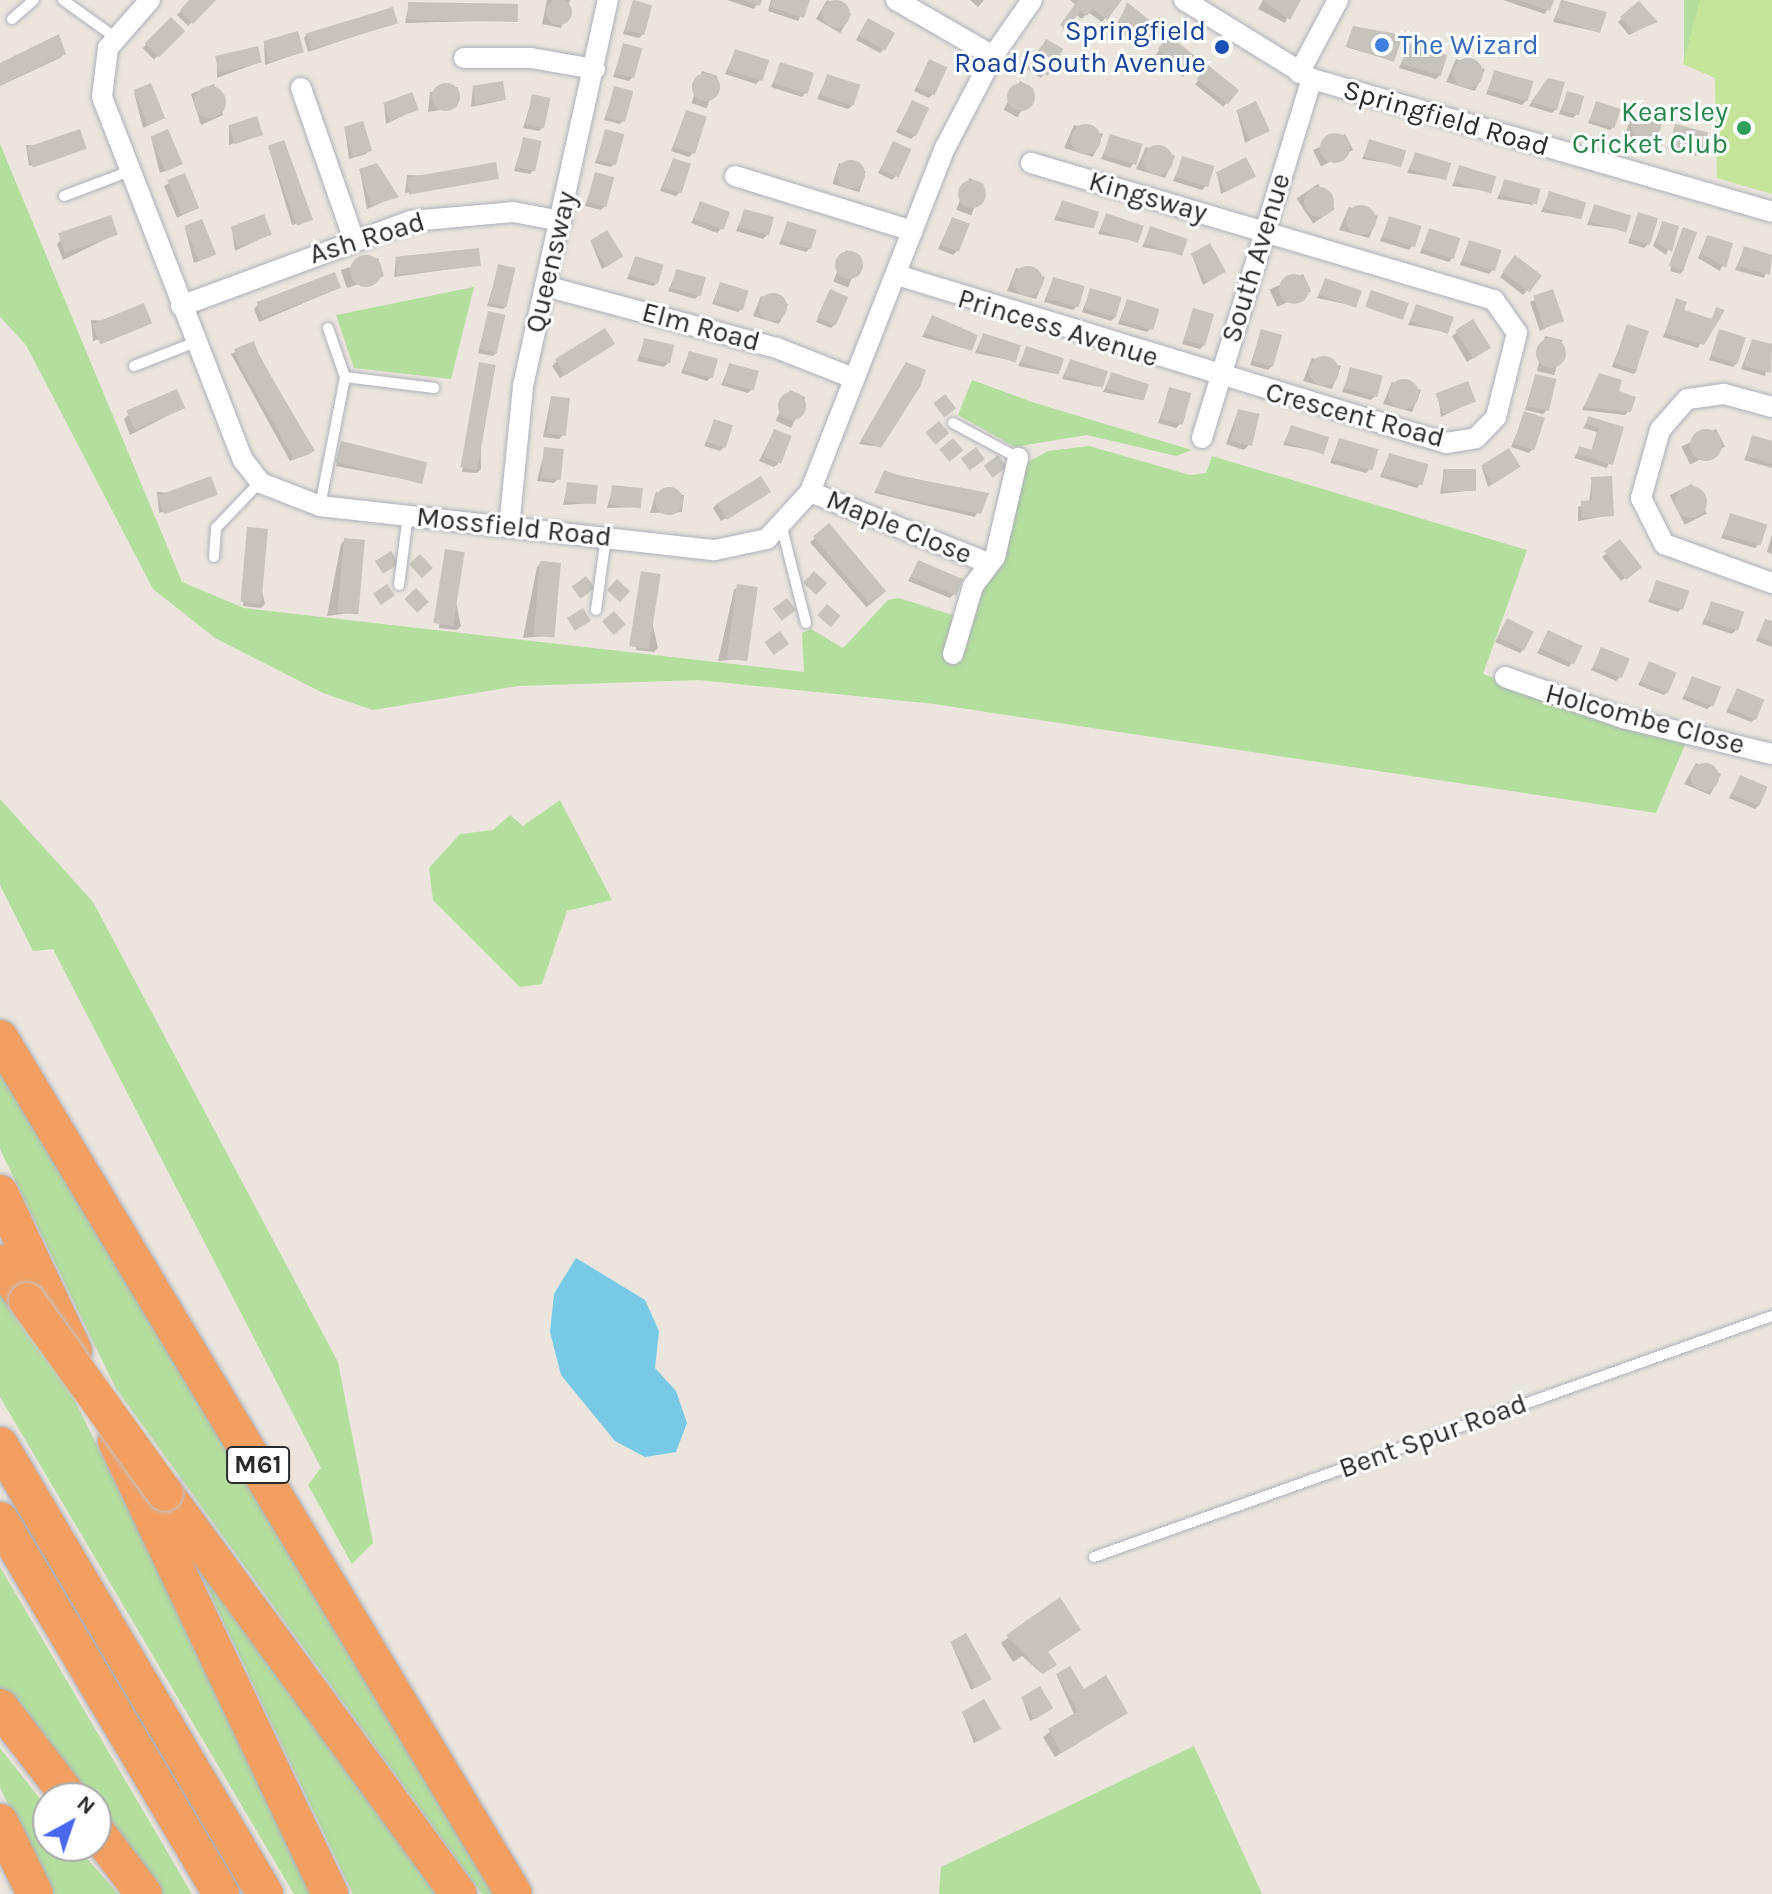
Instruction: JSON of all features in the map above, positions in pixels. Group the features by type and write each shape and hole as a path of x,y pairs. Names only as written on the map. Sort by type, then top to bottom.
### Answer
{"highway":[{"name":"M61","path":"0,1038 514,1894"},
{"path":"0,1193 330,1894"},
{"path":"0,1263 458,1894"},
{"path":"0,1445 265,1894"},
{"path":"0,1520 221,1894"},
{"path":"0,1707 58,1782"},
{"path":"0,1822 35,1894"},
{"path":"112,1852 144,1894"}],"street":[{"name":"Mossfield Road","path":"150,0 116,38 104,58 100,88 181,306 243,460 260,482 293,501 320,506 715,550 752,544 782,528 810,492 913,231 993,56 1032,0"},
{"name":"Queensway","path":"509,527 523,386 608,0"},
{"path":"896,0 993,56"},
{"name":"Springfield Road","path":"1184,0 1305,76 1772,212"},
{"name":"South Avenue","path":"1202,438 1264,231 1305,76 1338,0"},
{"path":"464,58 531,58 595,69"},
{"path":"301,88 353,237"},
{"name":"Kingsway","path":"1031,163 1264,231"},
{"path":"735,176 913,231"},
{"name":"Ash Road","path":"181,306 353,237 463,213 561,221"},
{"name":"Crescent Road","path":"1220,377 1446,443 1476,438 1496,417 1517,342 1505,309 1264,231"},
{"name":"Princess Avenue","path":"897,275 1220,377"},
{"name":"Elm Road","path":"545,286 777,348 853,378"},
{"path":"1772,407 1724,394 1687,399 1660,430 1641,498 1664,544 1772,583"},
{"path":"953,654 1003,532 1018,458"},
{"name":"Maple Close","path":"810,492 988,563"},
{"name":"Holcombe Close","path":"1516,675 1623,718 1772,754"}],"lane":[{"path":"12,19 34,0"},
{"path":"63,0 116,38"},
{"path":"64,196 130,171"},
{"path":"320,506 345,377 328,328"},
{"path":"134,366 196,342"},
{"path":"345,377 434,388"},
{"path":"953,423 1018,458"},
{"path":"214,557 216,528 260,482"},
{"path":"399,585 408,515"},
{"path":"782,528 806,623"},
{"path":"596,610 606,537"},
{"name":"Bent Spur Road","path":"1094,1557 1772,1316"}],"green space":[{"path":"1684,0 1700,0 1700,61 1684,61"},
{"name":"Kearsley Cricket Club","path":"1700,0 1772,0 1772,194 1717,178 1715,78 1683,64"},
{"path":"0,144 182,582 244,608 804,672 802,633 811,629 843,648 888,600 899,598 956,616 944,655 962,661 981,586 1028,462 1048,451 1089,446 1190,475 1206,473 1212,456 1527,550 1483,674 1617,723 1688,738 1656,813 934,704 699,680 518,686 373,710 323,693 215,638 153,589 26,345 0,317"},
{"path":"474,287 451,379 354,368 336,315"},
{"path":"972,380 1035,403 1192,450 1176,456 1087,435 1015,447 958,415"},
{"path":"0,799 93,902 338,1362 373,1543 352,1564 308,1485 321,1468 53,949 33,951 0,885"},
{"path":"560,800 612,900 567,911 542,984 520,987 433,900 429,868 460,834 493,830 510,815 523,826"},
{"path":"0,1060 497,1894 482,1894 115,1387 0,1149"},
{"path":"0,1284 57,1364 317,1894 294,1894 0,1397"},
{"path":"192,1556 442,1894 353,1894"},
{"path":"0,1567 192,1894 158,1894 112,1835 112,1782 72,1782 0,1689"},
{"path":"1194,1746 1262,1894 939,1894 941,1867"},
{"path":"0,1748 32,1789 32,1852 0,1788"},
{"path":"37,1862 90,1862 118,1894 53,1894"}],"water":[{"path":"576,1258 645,1300 659,1331 655,1368 676,1391 687,1423 676,1452 645,1457 615,1441 561,1375 550,1332 554,1294"}],"building":[{"path":"559,-1 568,3 572,12 568,21 559,25 550,21 546,12 550,3"},
{"path":"189,0 216,0 193,24 180,10"},
{"path":"633,0 652,5 644,35 625,30"},
{"path":"743,0 762,0 760,6"},
{"path":"773,0 810,0 804,18 770,7"},
{"path":"836,0 846,4 850,14 846,24 836,28 826,24 822,14 826,4"},
{"path":"1078,0 1122,0 1107,20 1093,9 1087,16 1080,11 1066,30 1060,25"},
{"path":"1263,0 1301,0 1290,20"},
{"path":"1519,0 1554,0 1550,11"},
{"path":"1561,0 1607,12 1600,33 1555,18"},
{"path":"1639,1 1658,22 1633,32 1620,17"},
{"path":"408,2 518,4 518,22 408,20"},
{"path":"1127,2 1163,31 1151,45 1118,26"},
{"path":"393,7 398,23 311,50 306,34"},
{"path":"171,17 185,31 159,57 145,43"},
{"path":"868,18 895,33 885,51 858,35"},
{"path":"1353,26 1403,35 1394,62 1346,46"},
{"path":"298,31 304,52 269,62 263,41"},
{"path":"59,34 66,54 0,85 0,63"},
{"path":"1169,35 1200,60 1189,74 1158,49"},
{"path":"1046,39 1063,49 1048,76 1030,66"},
{"path":"623,43 642,48 634,78 615,73"},
{"path":"1408,43 1447,55 1441,76 1402,64"},
{"path":"258,46 262,63 219,72 215,56"},
{"path":"735,49 769,60 762,81 728,70"},
{"path":"1468,58 1479,62 1483,73 1479,84 1468,88 1457,84 1453,73 1457,62"},
{"path":"929,59 947,67 935,95 916,87"},
{"path":"780,62 814,73 807,94 773,83"},
{"path":"1208,65 1239,90 1228,104 1197,79"},
{"path":"1494,70 1533,81 1528,101 1488,90"},
{"path":"706,73 716,77 720,87 716,97 706,101 696,97 692,87 696,77"},
{"path":"827,74 860,85 853,106 820,95"},
{"path":"1548,78 1565,82 1557,110 1531,102"},
{"path":"503,81 506,100 475,105 472,86"},
{"path":"151,83 165,118 148,125 133,90"},
{"path":"446,83 456,87 460,97 456,107 446,111 436,107 432,97 436,87"},
{"path":"1021,83 1031,87 1035,97 1031,107 1021,111 1011,107 1007,97 1011,87"},
{"path":"210,86 221,91 226,102 221,113 210,118 199,113 194,102 199,91"},
{"path":"614,86 633,91 625,122 606,117"},
{"path":"1567,91 1584,96 1579,115 1561,110"},
{"path":"412,92 419,110 390,121 383,103"},
{"path":"532,94 551,98 544,128 526,124"},
{"path":"912,100 929,108 916,136 899,128"},
{"path":"1256,101 1270,131 1250,140 1236,110"},
{"path":"1596,101 1621,109 1615,128 1590,120"},
{"path":"686,110 707,117 695,154 674,147"},
{"path":"1646,110 1657,114 1661,125 1657,136 1646,140 1635,136 1631,125 1635,114"},
{"path":"257,116 263,135 235,144 228,125"},
{"path":"363,121 372,151 353,156 344,127"},
{"path":"1086,124 1097,128 1101,139 1097,150 1086,154 1075,150 1071,139 1075,128"},
{"path":"1675,124 1708,132 1703,154 1670,145"},
{"path":"80,129 87,149 33,167 26,148"},
{"path":"168,129 183,164 165,171 151,136"},
{"path":"605,129 624,134 616,165 597,160"},
{"path":"1335,133 1346,137 1350,148 1346,159 1335,163 1324,159 1320,148 1324,137"},
{"path":"1110,134 1143,144 1136,165 1104,155"},
{"path":"523,137 542,141 535,171 517,167"},
{"path":"1369,139 1406,150 1401,168 1364,156"},
{"path":"284,140 313,220 297,226 268,146"},
{"path":"893,141 911,149 899,177 880,169"},
{"path":"1158,145 1169,149 1173,160 1169,171 1158,175 1147,171 1143,160 1147,149"},
{"path":"1415,152 1451,163 1446,180 1410,169"},
{"path":"1182,156 1215,166 1208,187 1176,177"},
{"path":"1246,157 1256,177 1226,192 1216,172"},
{"path":"673,158 691,164 681,193 663,187"},
{"path":"851,160 861,164 865,174 861,184 851,188 841,184 837,174 841,164"},
{"path":"496,162 499,179 409,195 406,178"},
{"path":"377,163 399,197 371,206 359,169"},
{"path":"1459,165 1496,176 1491,194 1454,182"},
{"path":"595,172 614,177 606,207 587,202"},
{"path":"185,173 199,208 182,215 167,180"},
{"path":"1504,179 1541,189 1537,204 1500,194"},
{"path":"972,180 982,184 986,194 982,204 972,208 962,204 958,194 962,184"},
{"path":"1319,187 1330,191 1334,202 1330,213 1319,217 1308,213 1304,202 1308,191"},
{"path":"1549,191 1586,202 1581,220 1544,208"},
{"path":"1062,200 1099,212 1094,228 1057,216"},
{"path":"700,201 730,212 724,230 694,219"},
{"path":"1594,204 1631,215 1626,233 1589,221"},
{"path":"1361,205 1372,209 1376,220 1372,231 1361,235 1350,231 1346,220 1350,209"},
{"path":"744,209 774,217 769,235 739,227"},
{"path":"1638,212 1658,218 1650,245 1630,239"},
{"path":"1106,213 1144,226 1138,243 1100,230"},
{"path":"264,214 272,235 238,247 230,227"},
{"path":"111,215 118,235 65,253 58,233"},
{"path":"1389,216 1422,226 1415,247 1383,237"},
{"path":"952,217 970,224 959,252 941,245"},
{"path":"202,219 216,254 199,261 184,226"},
{"path":"787,221 817,230 811,249 781,240"},
{"path":"1662,221 1679,226 1672,252 1656,242"},
{"path":"1150,226 1188,239 1182,256 1144,243"},
{"path":"1683,227 1697,232 1683,271 1669,266"},
{"path":"1429,228 1460,238 1454,259 1422,249"},
{"path":"607,230 623,256 606,267 590,241"},
{"path":"1707,235 1733,243 1726,268 1701,253"},
{"path":"1469,240 1502,250 1495,271 1463,261"},
{"path":"1210,243 1226,272 1207,283 1191,254"},
{"path":"1744,246 1772,255 1770,275 1738,266"},
{"path":"479,248 481,266 397,275 395,257"},
{"path":"849,251 859,255 863,265 859,275 849,279 839,275 835,265 839,255"},
{"path":"366,255 377,260 382,271 377,282 366,287 355,282 350,271 355,260"},
{"path":"1515,255 1542,275 1530,292 1502,272"},
{"path":"635,256 664,265 658,284 629,275"},
{"path":"498,264 516,268 507,307 489,303"},
{"path":"1028,266 1039,270 1043,281 1039,292 1028,296 1017,292 1013,281 1017,270"},
{"path":"676,269 706,277 701,296 671,288"},
{"path":"335,272 341,288 263,318 257,302"},
{"path":"1294,274 1305,278 1309,289 1305,300 1294,304 1283,300 1279,289 1283,278"},
{"path":"1053,277 1085,286 1079,307 1047,298"},
{"path":"1325,278 1362,291 1356,308 1319,295"},
{"path":"720,282 749,291 743,310 714,301"},
{"path":"1090,288 1122,297 1116,317 1084,308"},
{"path":"830,289 848,297 836,325 817,317"},
{"path":"1553,289 1564,321 1544,328 1533,296"},
{"path":"1371,290 1409,303 1403,320 1365,307"},
{"path":"773,293 783,297 787,307 783,317 773,321 763,317 759,307 763,297"},
{"path":"1676,298 1687,302 1684,310 1712,319 1716,307 1725,310 1704,345 1665,333"},
{"path":"1127,299 1160,309 1153,330 1121,320"},
{"path":"144,303 152,323 100,344 92,324"},
{"path":"1416,304 1454,317 1448,334 1410,321"},
{"path":"1193,308 1214,314 1205,346 1184,340"},
{"path":"488,311 506,315 497,353 479,349"},
{"path":"932,315 978,335 972,351 924,333"},
{"path":"1473,319 1491,348 1473,359 1455,330"},
{"path":"1627,324 1649,331 1636,370 1614,363"},
{"path":"605,328 615,344 565,375 555,359"},
{"path":"1261,329 1282,335 1273,367 1252,361"},
{"path":"1719,329 1746,337 1738,364 1711,356"},
{"path":"983,333 1021,345 1015,362 977,350"},
{"path":"644,338 674,345 670,363 640,357"},
{"path":"1551,338 1562,342 1566,353 1562,364 1551,368 1540,364 1536,353 1540,342"},
{"path":"1752,339 1772,344 1771,373 1744,366"},
{"path":"254,341 260,358 315,451 294,459 240,365 234,349"},
{"path":"1026,346 1064,358 1059,375 1021,362"},
{"path":"689,351 718,359 713,378 684,370"},
{"path":"1324,356 1335,360 1339,371 1335,382 1324,386 1313,382 1309,371 1313,360"},
{"path":"1070,359 1108,371 1103,388 1065,375"},
{"path":"479,362 496,365 477,470 460,467"},
{"path":"906,362 926,370 920,387 881,448 861,440"},
{"path":"729,363 759,371 754,390 724,382"},
{"path":"1350,367 1383,376 1377,397 1344,388"},
{"path":"1111,372 1149,384 1144,401 1106,388"},
{"path":"1599,373 1622,380 1619,391 1636,397 1631,412 1584,407"},
{"path":"1535,374 1556,379 1549,411 1528,406"},
{"path":"1404,379 1415,383 1419,394 1415,405 1404,409 1393,405 1389,394 1393,383"},
{"path":"1468,381 1476,402 1443,414 1435,394"},
{"path":"1169,387 1191,393 1183,425 1160,419"},
{"path":"177,389 185,408 135,430 126,410"},
{"path":"792,392 802,396 806,406 802,416 792,420 782,416 778,406 782,396"},
{"path":"945,394 956,408 944,417 933,403"},
{"path":"551,396 570,398 566,436 547,434"},
{"path":"1238,409 1259,414 1252,446 1231,441"},
{"path":"1524,411 1545,418 1534,450 1513,443"},
{"path":"1588,416 1624,427 1613,465 1577,454 1579,446 1592,450 1599,428 1586,424"},
{"path":"714,419 733,425 726,448 707,442"},
{"path":"939,421 949,433 935,445 925,433"},
{"path":"1291,425 1329,437 1323,454 1285,442"},
{"path":"774,429 792,436 781,464 763,457"},
{"path":"1706,429 1718,433 1722,445 1718,457 1706,461 1694,457 1690,445 1694,433"},
{"path":"1752,435 1772,441 1772,464 1746,456"},
{"path":"953,438 963,450 949,462 939,450"},
{"path":"1339,438 1378,449 1372,470 1333,459"},
{"path":"341,441 427,463 422,484 336,462"},
{"path":"544,447 564,449 561,480 541,478"},
{"path":"976,447 985,459 970,470 961,458"},
{"path":"1509,448 1521,467 1493,484 1481,465"},
{"path":"1389,453 1428,464 1422,485 1383,474"},
{"path":"998,455 1007,467 993,478 984,466"},
{"path":"1443,469 1476,469 1476,491 1443,491"},
{"path":"884,470 900,476 989,493 981,514 892,496 876,490"},
{"path":"211,476 218,495 164,514 157,495"},
{"path":"761,476 771,492 727,520 717,504"},
{"path":"1612,476 1614,516 1582,518 1581,501 1592,500 1591,477"},
{"path":"567,482 598,485 596,504 565,501"},
{"path":"612,485 643,488 641,508 610,505"},
{"path":"1691,486 1702,491 1707,502 1702,513 1691,518 1680,513 1675,502 1680,491"},
{"path":"669,487 679,491 683,501 679,511 669,515 659,511 655,501 659,491"},
{"path":"1730,513 1767,524 1761,545 1724,534"},
{"path":"829,523 886,591 870,605 813,536"},
{"path":"247,527 268,529 261,604 240,602"},
{"path":"344,538 365,540 358,615 337,613"},
{"path":"1620,539 1642,567 1626,580 1604,551"},
{"path":"445,549 465,552 453,626 433,623"},
{"path":"391,551 399,564 383,574 375,561"},
{"path":"420,554 433,568 422,578 409,564"},
{"path":"918,560 963,579 956,596 911,577"},
{"path":"540,561 561,563 554,638 533,636"},
{"path":"641,571 661,574 649,649 629,646"},
{"path":"814,571 827,583 816,595 803,583"},
{"path":"586,576 595,588 581,599 572,587"},
{"path":"617,579 630,591 620,602 607,590"},
{"path":"1656,580 1689,591 1683,610 1650,599"},
{"path":"387,584 395,596 381,605 373,594"},
{"path":"737,584 758,587 747,661 727,658"},
{"path":"416,588 429,602 417,613 404,599"},
{"path":"787,598 796,610 782,621 773,609"},
{"path":"1711,601 1744,612 1738,631 1705,620"},
{"path":"827,604 841,616 831,627 817,615"},
{"path":"583,608 591,621 575,631 567,618"},
{"path":"614,611 626,625 614,635 602,621"},
{"path":"1507,618 1534,632 1524,650 1497,637"},
{"path":"1765,619 1772,621 1772,642 1758,637"},
{"path":"1548,630 1582,646 1574,664 1540,648"},
{"path":"780,631 789,644 774,655 764,642"},
{"path":"1601,647 1630,659 1622,678 1593,666"},
{"path":"1649,661 1677,673 1668,693 1640,681"},
{"path":"1692,676 1721,687 1713,707 1684,696"},
{"path":"1737,688 1765,700 1756,720 1728,708"},
{"path":"1705,763 1715,767 1719,777 1715,787 1705,791 1695,787 1691,777 1695,767"},
{"path":"1740,775 1768,787 1759,806 1732,794"},
{"path":"1060,1597 1081,1630 1048,1651 1057,1665 1043,1674 1006,1635"},
{"path":"966,1633 992,1679 976,1688 950,1642"},
{"path":"1070,1666 1084,1689 1106,1675 1128,1713 1062,1753 1048,1729 1078,1711 1056,1674"},
{"path":"1040,1686 1053,1708 1035,1720 1021,1697"},
{"path":"984,1699 1001,1728 978,1741 961,1712"}],"place":[{"name":"The Wizard","path":"1382,45"},
{"name":"Springfield Road/South Avenue","path":"1222,47"},
{"name":"Kearsley Cricket Club","path":"1744,128"}]}
